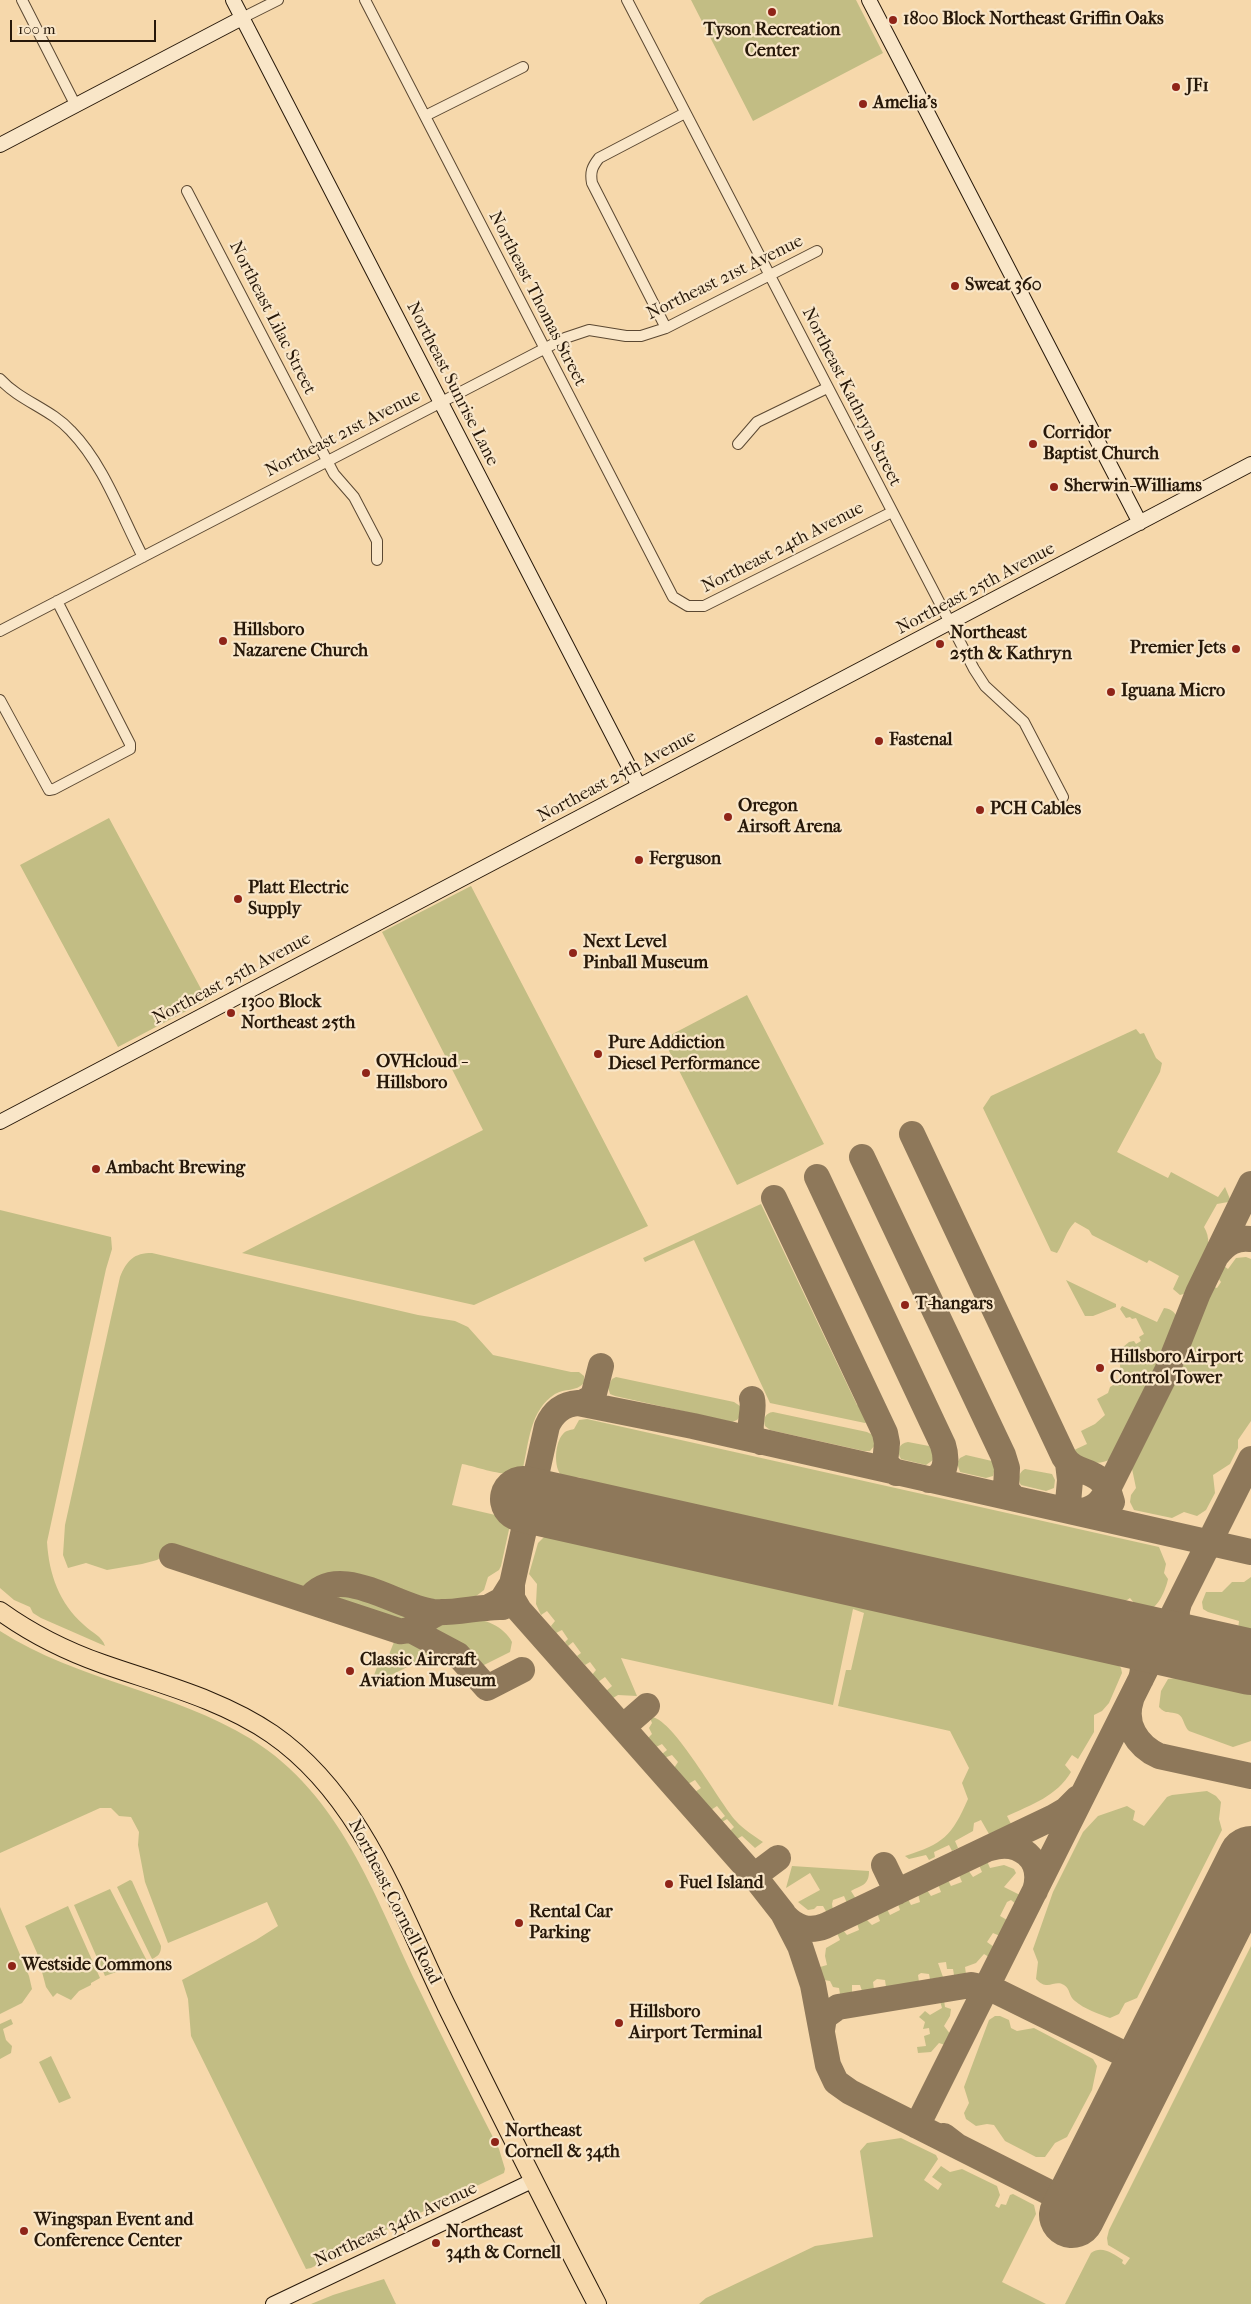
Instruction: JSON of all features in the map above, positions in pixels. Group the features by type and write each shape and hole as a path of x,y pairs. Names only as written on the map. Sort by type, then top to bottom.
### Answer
{"highway":[{"name":"Northeast Cornell Road","path":"0,1611 35,1634 76,1653 198,1696 251,1721 291,1749 331,1788 368,1843 597,2304"}],"street":[{"path":"22,0 76,106"},
{"name":"Northeast Sunrise Lane","path":"233,0 639,786"},
{"path":"0,145 278,0"},
{"name":"Northeast Thomas Street","path":"365,0 668,588 673,596 688,606"},
{"name":"Northeast Kathryn Street","path":"627,0 974,670 985,686 1024,722 1063,797"},
{"path":"868,0 1140,523"},
{"path":"425,116 522,67"},
{"path":"666,328 592,183 590,175 592,168 599,158 685,113"},
{"name":"Northeast Lilac Street","path":"188,191 334,474 354,497 377,541 377,560"},
{"name":"Northeast 21st Avenue","path":"0,631 565,338 589,330 626,336 641,336 666,328 817,251"},
{"path":"0,379 9,388 70,430 90,455 143,557"},
{"path":"738,444 758,422 828,388"},
{"name":"Northeast 25th Avenue","path":"0,1122 1251,464"},
{"name":"Northeast 24th Avenue","path":"688,606 698,607 711,604 892,512"},
{"path":"0,700 47,788 54,789 130,749 130,744 57,601"},
{"name":"Northeast 34th Avenue","path":"273,2304 534,2180"}],"shaded area":[{"path":"691,0 856,0 883,53 753,121"},
{"path":"109,818 207,1000 118,1047 20,865"},
{"path":"471,886 648,1226 474,1305 242,1253 483,1130 382,932"},
{"path":"747,995 824,1144 737,1185 663,1039"},
{"path":"1136,1029 1140,1034 1144,1033 1156,1058 1162,1063 1160,1072 1117,1152 1168,1178 1171,1172 1218,1197 1225,1187 1230,1199 1228,1202 1217,1204 1204,1227 1208,1244 1204,1261 1187,1293 1180,1295 1173,1289 1179,1276 1149,1260 1147,1263 1092,1235 1089,1230 1075,1222 1069,1229 1057,1253 1051,1251 983,1108 991,1096"},
{"path":"761,1204 857,1405 865,1406 871,1417 865,1423 770,1403 694,1240 645,1262 643,1258"},
{"path":"0,1210 111,1237 112,1249 106,1269 47,1542 53,1577 62,1598 75,1616 99,1637 105,1646 41,1618 33,1613 30,1607 14,1600 0,1588"},
{"path":"152,1253 418,1315 455,1321 468,1327 493,1355 571,1372 579,1372 584,1376 584,1383 581,1386 555,1394 540,1409 529,1437 523,1468 518,1472 512,1474 494,1472 462,1464 452,1505 504,1517 510,1525 501,1566 499,1570 488,1577 484,1590 471,1600 452,1604 428,1605 345,1577 332,1577 299,1587 219,1558 188,1550 173,1549 157,1560 142,1564 107,1570 86,1563 68,1568 63,1555 65,1525 120,1277 128,1262 136,1256"},
{"path":"1246,1257 1251,1259 1251,1421 1238,1440 1238,1448 1230,1464 1213,1475 1215,1493 1206,1510 1197,1516 1184,1512 1172,1518 1134,1510 1130,1502 1131,1495 1136,1488 1131,1464 1181,1362 1210,1288 1211,1286 1217,1288 1221,1282 1216,1275 1221,1264 1228,1269 1236,1258"},
{"path":"1066,1280 1116,1304 1116,1307 1093,1316 1085,1316"},
{"path":"1122,1306 1157,1322 1164,1308 1169,1309 1176,1315 1178,1320 1157,1372 1117,1454 1107,1461 1100,1463 1086,1462 1080,1460 1072,1451 1087,1444 1081,1431 1095,1424 1105,1415 1097,1399 1108,1393 1110,1387 1121,1380 1120,1365 1116,1353 1129,1342 1134,1341 1136,1344 1141,1341 1139,1337 1144,1334 1136,1318 1126,1318 1120,1309"},
{"path":"616,1377 734,1402 740,1406 741,1415 732,1422 615,1396 610,1394 608,1387 612,1379"},
{"path":"773,1412 867,1432 873,1435 875,1445 870,1451 864,1451 770,1430 765,1426 764,1421 766,1415"},
{"path":"587,1419 1159,1547 1166,1564 1164,1573 1168,1579 1167,1584 1159,1602 1150,1610 1138,1607 1130,1598 1121,1604 1113,1605 1045,1593 733,1524 589,1488 581,1478 562,1476 556,1461 560,1438 566,1431 574,1429 579,1420"},
{"path":"908,1442 929,1446 934,1454 933,1460 926,1465 901,1459 899,1448 902,1444"},
{"path":"966,1455 992,1461 995,1467 993,1476 986,1478 960,1472 957,1463 960,1458"},
{"path":"1025,1469 1052,1474 1055,1480 1054,1488 1046,1491 1021,1485 1019,1476"},
{"path":"547,1534 556,1534 564,1541 581,1534 1083,1647 1093,1650 1102,1660 1115,1661 1121,1668 1122,1673 1109,1703 1102,1711 1094,1715 1094,1732 1078,1759 1072,1755 1065,1765 1071,1772 1051,1794 1007,1816 1011,1824 989,1834 981,1820 974,1823 973,1831 955,1841 958,1848 952,1851 949,1845 934,1852 935,1857 929,1860 926,1855 909,1859 905,1856 929,1847 945,1837 957,1822 968,1799 962,1783 969,1768 950,1731 838,1706 846,1670 851,1670 864,1613 853,1609 833,1705 621,1658 637,1696 618,1695 613,1698 606,1691 612,1686 605,1677 598,1682 592,1675 596,1670 590,1662 585,1665 577,1656 581,1653 573,1642 568,1646 565,1642 568,1639 562,1630 556,1633 551,1626 555,1621 547,1611 541,1615 536,1604 537,1584 529,1574 538,1543"},
{"path":"1251,1577 1251,1633 1238,1630 1239,1621 1203,1609 1202,1602 1206,1592 1222,1592 1232,1582 1244,1582"},
{"path":"331,1589 344,1589 418,1613 410,1620 399,1621 320,1595"},
{"path":"467,1617 493,1624 504,1632 512,1642 510,1652 480,1667 462,1649 428,1629 441,1619"},
{"path":"0,1631 30,1648 61,1662 190,1709 221,1723 251,1739 282,1762 309,1788 332,1818 352,1849 369,1882 427,2006 499,2149 505,2169 504,2173 306,2269 191,2036 188,1999 182,1980 278,1926 267,1902 168,1943 145,1882 138,1845 139,1832 131,1817 119,1816 111,1808 100,1808 0,1853"},
{"path":"399,1639 411,1639 440,1654 436,1653 391,1675 388,1681 371,1683 379,1662 386,1662 394,1642"},
{"path":"1195,1675 1251,1686 1251,1741 1233,1747 1189,1731 1180,1715 1166,1712 1159,1707 1161,1691 1168,1679 1176,1678 1183,1680"},
{"path":"652,1717 661,1722 684,1746 736,1821 745,1830 763,1842 755,1848 742,1836 737,1839 730,1831 734,1827 727,1819 722,1822 720,1820 725,1816 717,1806 711,1810 695,1792 701,1788 695,1780 688,1784 674,1768 678,1762 672,1755 664,1758 662,1754 667,1750 662,1744 656,1747 648,1738 652,1734 649,1728 652,1723 650,1718"},
{"path":"1207,1791 1216,1796 1221,1802 1219,1819 1222,1830 1137,1998 1125,2003 1119,2014 1110,2018 1079,2004 1073,1999 1064,1985 1057,1983 1044,1985 1040,1983 1036,1979 1038,1962 1033,1949 1053,1892 1083,1832 1098,1816 1127,1806 1135,1811 1133,1820 1144,1826 1167,1797"},
{"path":"987,1861 990,1868 1004,1865 1014,1869 1016,1873 1004,1887 1020,1895 1016,1904 1011,1900 1007,1902 1000,1916 1007,1920 1000,1936 993,1933 987,1942 994,1947 989,1957 984,1954 976,1963 965,1967 966,1974 954,1975 953,1969 947,1969 946,1962 938,1963 943,1977 930,1979 929,1974 921,1973 918,1975 919,1982 886,1987 885,1980 877,1979 873,1982 874,1989 862,1991 860,1985 852,1985 852,1993 840,1994 839,1988 833,1987 830,1981 824,1980 820,1967 827,1965 826,1948 840,1940 837,1933 843,1930 847,1935 859,1930 857,1923 866,1919 872,1925 880,1921 877,1913 887,1909 890,1915 900,1910 898,1904 908,1899 911,1905 920,1902 918,1894 927,1890 931,1896 941,1892 938,1884 948,1880 951,1886 962,1882 959,1875 968,1870 973,1877 982,1872 979,1865"},
{"path":"792,1866 869,1871 869,1876 864,1884 851,1891 856,1899 847,1903 844,1896 833,1900 833,1910 827,1913 823,1906 817,1906 814,1909 808,1910 798,1902 820,1890 810,1873 786,1888"},
{"path":"130,1880 161,1946 159,1954 152,1959 117,1887"},
{"path":"110,1889 146,1959 145,1962 105,1976 74,1905"},
{"path":"68,1906 100,1978 79,1991 71,2000 57,1993 53,1997 46,1987 37,1953 25,1926"},
{"path":"0,1907 29,1976 32,1989 22,2003 0,2014"},
{"path":"1251,1946 1251,2304 1065,2304 1091,2253 1099,2250 1107,2251 1123,2260 1122,2263 1125,2265 1130,2258 1108,2245 1109,2230"},
{"path":"944,2000 945,2007 951,2009 950,2016 944,2026 951,2035 945,2045 939,2043 931,2052 918,2053 917,2047 926,2046 924,2036 930,2034 929,2028 923,2029 925,2022 919,2017 925,2011 930,2015 942,2008 940,2001"},
{"path":"995,2016 1009,2020 1011,2028 1017,2031 1034,2028 1093,2059 1097,2066 1092,2090 1067,2137 1055,2143 1045,2157 1036,2157 1005,2141 994,2125 976,2126 966,2119 964,2113 969,2103 964,2087 989,2020"},
{"path":"11,2019 13,2024 3,2029 6,2040 12,2046 11,2053 0,2059 0,2024"},
{"path":"51,2056 71,2098 59,2103 39,2062"},
{"path":"901,2138 936,2155 938,2159 924,2180 938,2190 942,2184 932,2177 941,2166 950,2172 962,2169 997,2186 1000,2195 995,2206 999,2208 1001,2204 1006,2205 1010,2195 1013,2194 1034,2205 1036,2214 1002,2282 1046,2304 699,2304 706,2298 815,2246 873,2237 860,2151 867,2143"},
{"path":"384,2279 396,2304 311,2304 333,2295"}],"taxiway":[{"path":"912,1134 1064,1457 1074,1467 1098,1478 1108,1489 1096,1505 1078,1512"},
{"path":"862,1157 1003,1455 1007,1468 1006,1489 1013,1497"},
{"path":"817,1177 943,1445 944,1467 939,1476 929,1480"},
{"path":"1112,1502 1108,1489 1167,1371 1198,1293 1251,1184"},
{"path":"774,1198 885,1433 887,1443 885,1463 896,1473"},
{"path":"1217,1255 1232,1242 1241,1239 1251,1239"},
{"path":"582,1403 593,1397 601,1366"},
{"path":"752,1399 752,1434 755,1439 761,1442"},
{"path":"487,1608 502,1600 512,1584 547,1426 552,1417 563,1407 578,1403 693,1426 1251,1552"},
{"path":"917,2126 1251,1459"},
{"path":"1068,1463 1070,1480 1068,1503 1076,1512"},
{"path":"172,1556 399,1631 416,1627 442,1612"},
{"path":"308,1600 320,1589 335,1584 368,1589 433,1612 503,1607"},
{"path":"512,1584 512,1598 519,1610 754,1876 783,1913 800,1946 813,1985 828,2065 836,2082 850,2092 957,2146"},
{"path":"1179,1603 1177,1620 1182,1633 1187,1639 1208,1652"},
{"path":"411,1630 458,1655 487,1688 522,1670"},
{"path":"1110,1630 1132,1643 1141,1655 1143,1662 1141,1679"},
{"path":"1131,1700 1129,1709 1131,1726 1138,1740 1151,1752 1159,1756 1251,1776"},
{"path":"623,1727 647,1706"},
{"path":"785,1916 803,1928 814,1929 825,1926 1054,1817 1066,1810 1078,1798"},
{"path":"990,1848 1011,1846 1027,1854 1033,1861 1036,1870 1035,1891"},
{"path":"754,1876 778,1858"},
{"path":"884,1865 897,1892"},
{"path":"822,2030 824,2017 838,2007 971,1985 994,1990 1126,2055 1132,2056 1147,2052 1162,2038"},
{"path":"944,2136 957,2146 1076,2206"}],"runway":[{"path":"523,1499 1251,1662"},
{"path":"1072,2215 1251,1859"}],"place":[{"name":"Tyson Recreation Center","path":"772,12"},
{"name":"1800 Block Northeast Griffin Oaks","path":"893,20"},
{"name":"JF1","path":"1176,87"},
{"name":"Amelia's","path":"863,104"},
{"name":"Sweat 360","path":"955,286"},
{"name":"Corridor Baptist Church","path":"1033,444"},
{"name":"Sherwin-Williams","path":"1054,487"},
{"name":"Hillsboro Nazarene Church","path":"223,641"},
{"name":"Northeast 25th & Kathryn","path":"940,644"},
{"name":"Premier Jets","path":"1236,649"},
{"name":"Iguana Micro","path":"1111,692"},
{"name":"Fastenal","path":"879,741"},
{"name":"PCH Cables","path":"980,810"},
{"name":"Oregon Airsoft Arena","path":"728,817"},
{"name":"Ferguson","path":"639,860"},
{"name":"Platt Electric Supply","path":"238,899"},
{"name":"Next Level Pinball Museum","path":"573,953"},
{"name":"1300 Block Northeast 25th","path":"231,1013"},
{"name":"Pure Addiction Diesel Performance","path":"598,1054"},
{"name":"OVHcloud - Hillsboro","path":"366,1073"},
{"name":"Ambacht Brewing","path":"96,1169"},
{"name":"T-hangars","path":"905,1305"},
{"name":"Hillsboro Airport Control Tower","path":"1100,1368"},
{"name":"Classic Aircraft Aviation Museum","path":"350,1671"},
{"name":"Fuel Island","path":"669,1884"},
{"name":"Rental Car Parking","path":"519,1923"},
{"name":"Westside Commons","path":"12,1966"},
{"name":"Hillsboro Airport Terminal","path":"619,2023"},
{"name":"Northeast Cornell & 34th","path":"495,2142"},
{"name":"Wingspan Event and Conference Center","path":"24,2231"},
{"name":"Northeast 34th & Cornell","path":"436,2243"}]}
